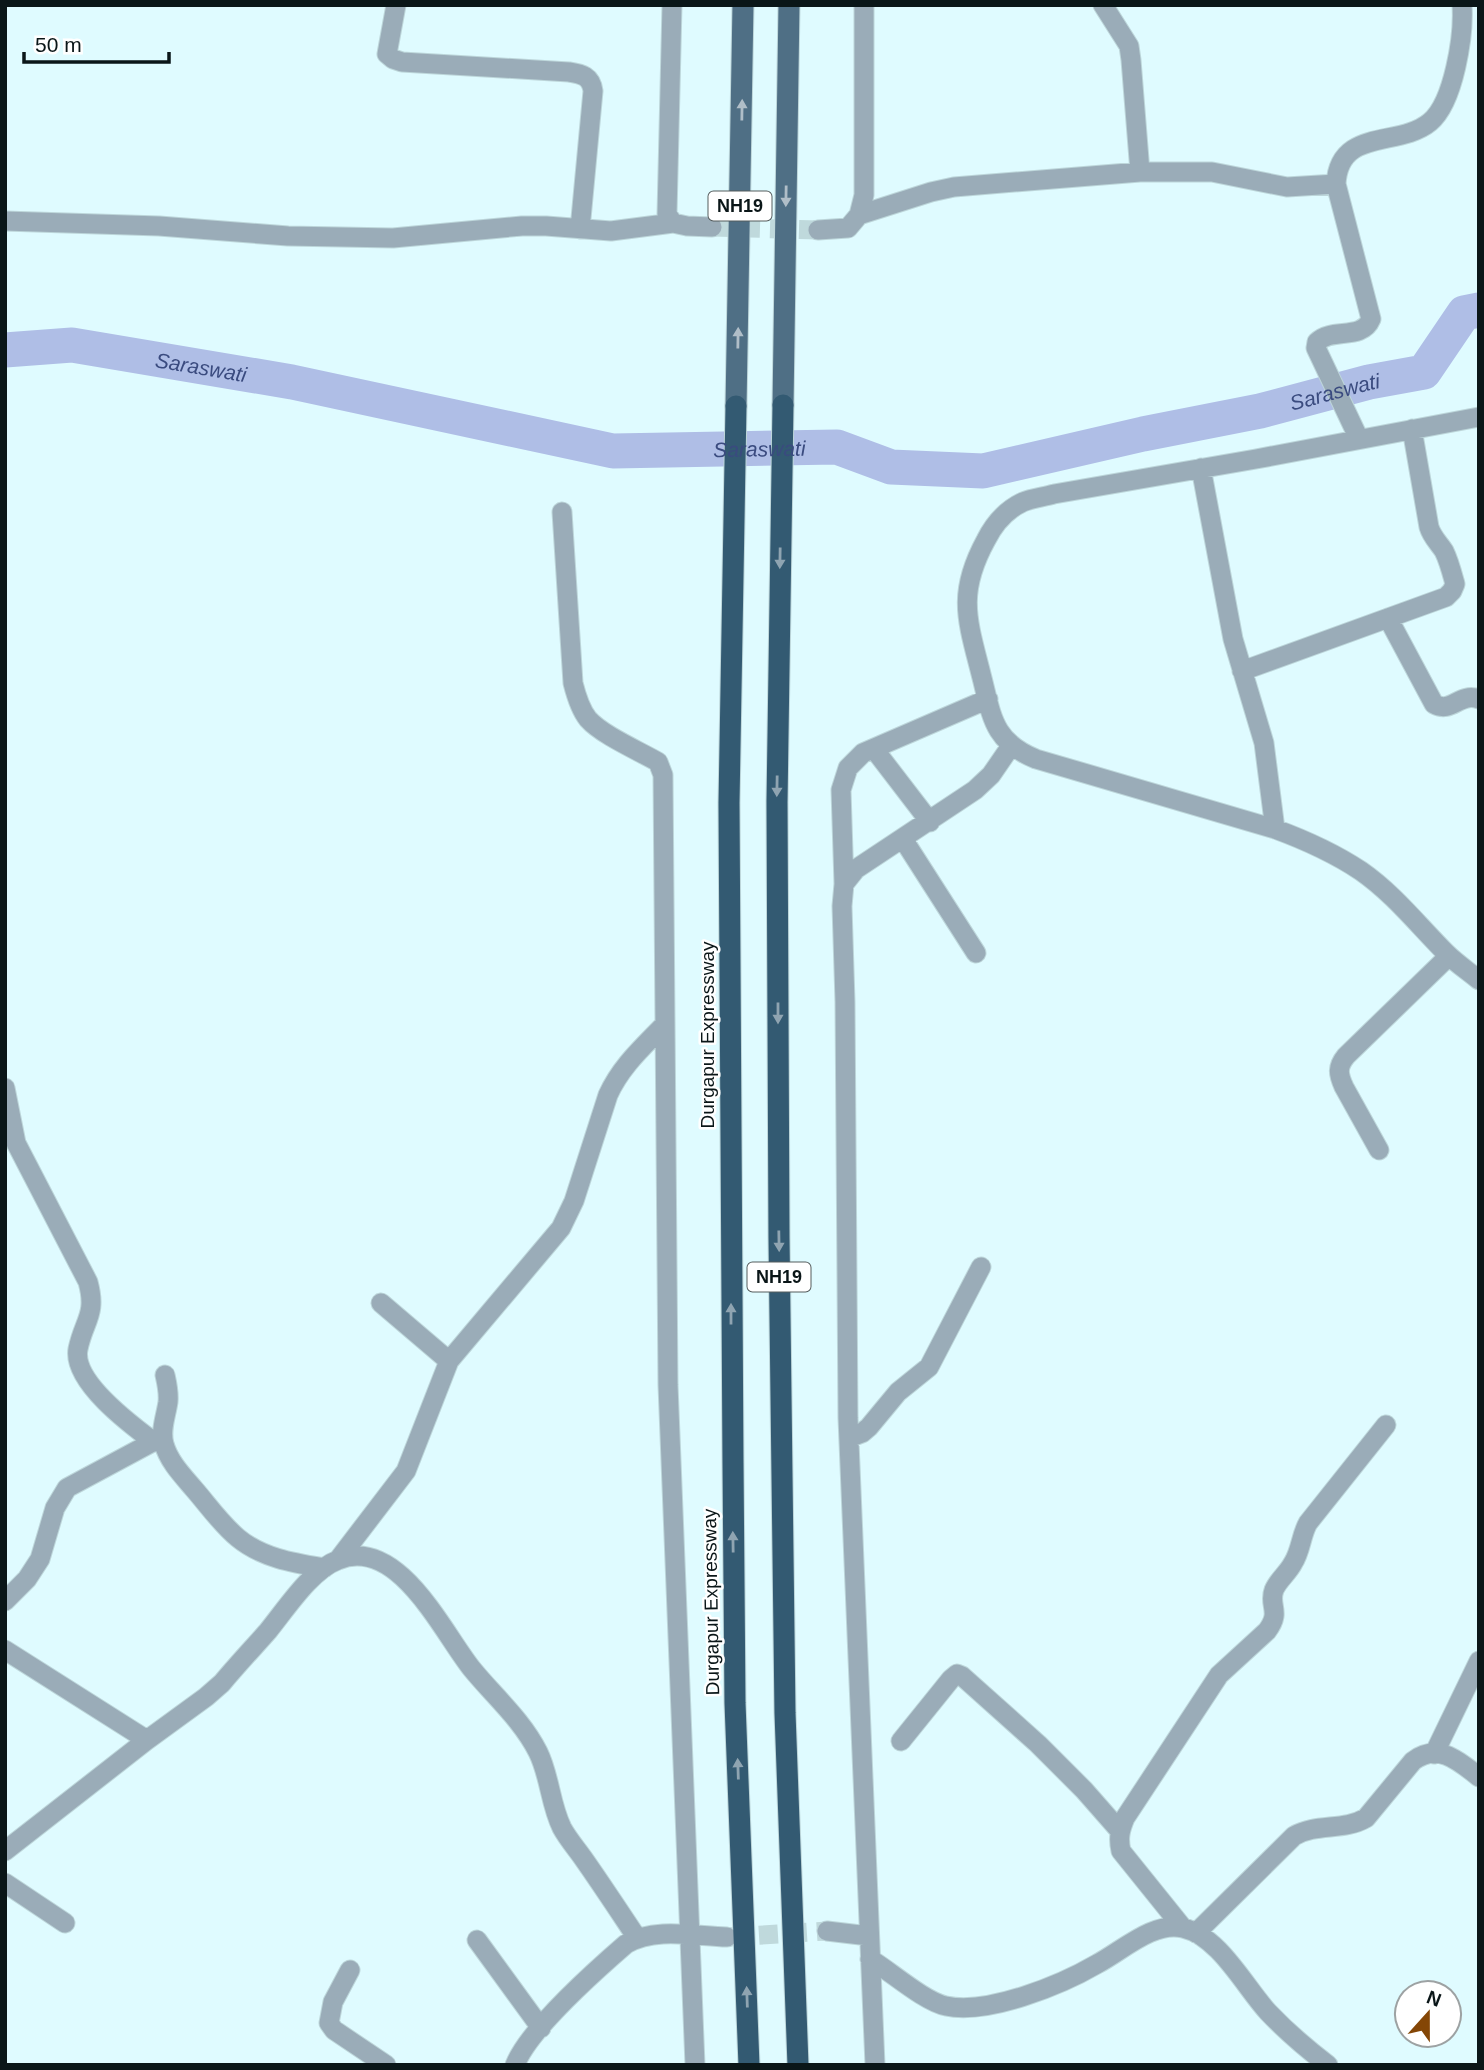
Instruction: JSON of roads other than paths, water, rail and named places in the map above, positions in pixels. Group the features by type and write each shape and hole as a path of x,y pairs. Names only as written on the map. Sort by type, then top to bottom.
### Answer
{"highway":[{"name":"NH19","path":"783,405 777,802 779,1237 785,1699 797,2065"},
{"name":"Durgapur Expressway","path":"736,406 729,803 733,1489 735,1703 749,2065"}],"main road":[{"name":"Durgapur Expressway","path":"736,406 743,5"},
{"name":"NH19","path":"783,405 789,5"}],"street":[{"path":"396,5 387,54 393,59 402,62 580,73 589,78 593,91 580,229"},
{"path":"672,5 667,214 673,223"},
{"path":"818,230 848,228 859,215 864,195 864,5"},
{"path":"1103,5 1129,46 1140,172"},
{"path":"1357,435 1316,348 1322,337 1360,331 1368,326 1371,318 1336,184 1339,166 1353,149 1361,144 1411,132 1431,121 1441,110 1461,34 1462,5"},
{"path":"859,215 954,187 1140,172 1212,172 1287,187 1336,184"},
{"path":"5,221 159,226 288,236 393,238 522,226 611,231 673,223 712,227"},
{"path":"1479,417 1357,435 1023,502 1005,513 993,526 968,581 967,599 968,626 994,723 1011,746 1037,759 1275,828 1308,841 1361,871 1404,907 1448,956 1479,980"},
{"path":"1242,671 1446,597 1455,584 1444,551 1431,535 1412,429"},
{"path":"1201,468 1233,639 1264,743 1275,828"},
{"path":"562,512 573,683 579,703 588,719 600,729 659,762 663,775 668,1385 695,2065"},
{"path":"1388,618 1434,704 1446,707 1465,697 1479,699"},
{"path":"875,2065 849,1438 841,790 844,777 854,760 988,699"},
{"path":"844,884 856,869 871,858 930,822 975,790 991,775 1011,746"},
{"path":"874,749 930,822"},
{"path":"903,839 976,953"},
{"path":"1379,1150 1343,1087 1338,1068 1346,1056 1448,956"},
{"path":"5,1851 222,1683 306,1585 331,1564 405,1471 449,1361 561,1228 574,1201 615,1079 665,1024"},
{"path":"5,1088 16,1143 88,1282 92,1311 78,1351 78,1362 84,1374 126,1421 158,1440 177,1468 239,1539 276,1558 331,1564 355,1555 370,1558 395,1571 421,1597 471,1668 528,1735 545,1768 562,1828 637,1938"},
{"path":"849,1438 869,1427 898,1392 929,1367 981,1267"},
{"path":"381,1303 449,1361"},
{"path":"5,1601 27,1579 40,1559 55,1508 67,1488 158,1440 168,1400 165,1375"},
{"path":"1328,2065 1266,2010 1213,1944 1190,1930 1121,1850 1119,1841 1125,1818 1213,1683 1273,1623 1276,1613 1272,1594 1275,1586 1294,1563 1308,1522 1386,1425"},
{"path":"5,1650 147,1740"},
{"path":"1434,1754 1479,1661"},
{"path":"901,1741 951,1679 957,1674 962,1675 1038,1744 1120,1831"},
{"path":"1190,1930 1294,1836 1304,1830 1357,1823 1366,1818 1413,1761 1423,1754 1446,1754 1479,1777"},
{"path":"5,1882 65,1923"},
{"path":"870,1959 936,2003 957,2007 986,2005 1067,1980 1152,1932 1171,1927 1190,1930"},
{"path":"827,1931 869,1936"},
{"path":"515,2065 541,2028 626,1944 637,1938 654,1935 727,1937"},
{"path":"477,1940 541,2028"},
{"path":"350,1970 333,2003 329,2023 334,2030 386,2065"}],"waterway":[{"name":"Saraswati","path":"5,350 72,345 292,382 613,451 837,447 891,467 983,471 1143,434 1260,411 1369,382 1424,372 1464,313 1479,310"}],"tunnel":[{"path":"712,227 818,230"},
{"path":"730,1937 827,1931"}]}
